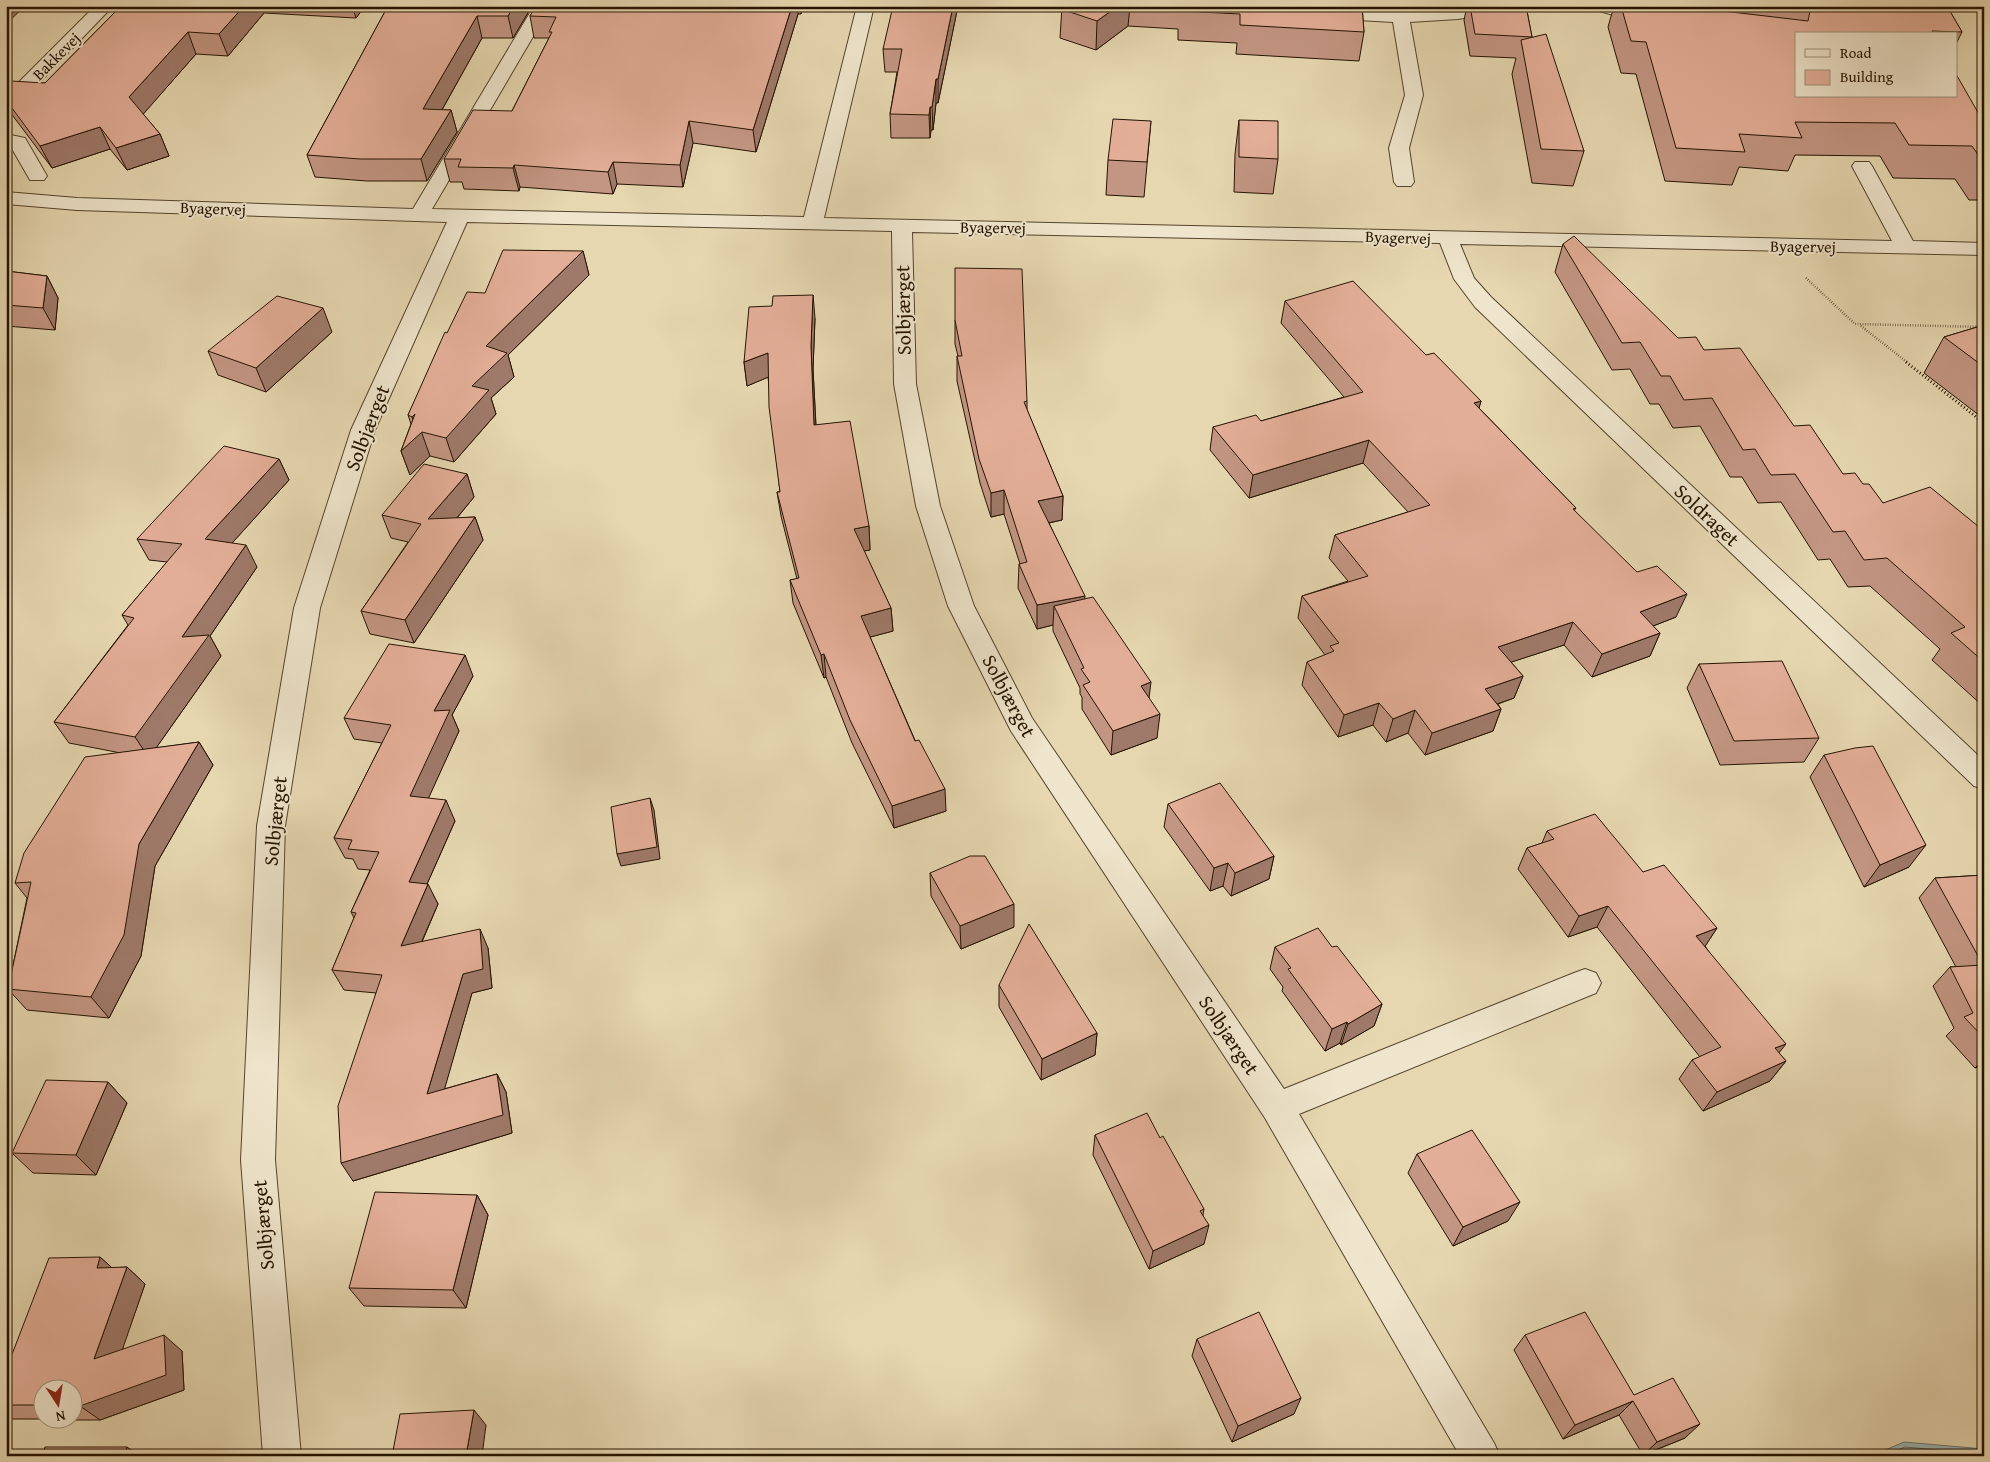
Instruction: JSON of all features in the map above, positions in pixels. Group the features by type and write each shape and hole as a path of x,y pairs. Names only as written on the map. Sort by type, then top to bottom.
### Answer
{"street":[{"name":"Bakkevej","path":"6,106 106,6"},
{"path":"419,215 543,6"},
{"path":"812,224 866,6"},
{"path":"1309,6 1401,18 1467,14 1507,6"},
{"path":"1602,6 1668,24"},
{"path":"1401,18 1414,95 1399,148 1404,182"},
{"path":"6,140 18,142 37,176"},
{"path":"1862,166 1906,248"},
{"name":"Byagervej","path":"6,198 77,204 419,215 812,224 902,224 1448,239 1984,249"},
{"name":"Solbjærget","path":"282,1456 258,1160 271,826 307,608 363,430 460,216"},
{"name":"Solbjærget","path":"902,224 905,384 928,506 962,606 1021,724 1277,1107 1480,1456"},
{"name":"Soldraget","path":"1448,239 1464,279 1483,302 1984,778"},
{"path":"1277,1107 1584,983"}],"path":[{"path":"1772,245 1855,324 1984,327"},
{"path":"1860,325 1984,422"},
{"path":"1975,326 1984,333"}],"water":[{"path":"1904,1442 1984,1449 1984,1456 1871,1456"}],"building":[{"path":"121,6 244,6 219,34 188,32 129,97 160,134 116,148 100,127 40,146 6,100 6,86 11,81 45,83"},
{"path":"388,6 514,6 508,16 477,16 423,109 451,110 421,159 360,159 307,155"},
{"path":"536,6 792,6 753,130 689,121 680,165 613,162 608,172 514,165 513,168 458,167 461,159 444,159 473,110 512,111 552,32 549,32 556,17 530,16"},
{"path":"893,6 953,6 929,115 890,114 902,49 883,49"},
{"path":"1062,6 1118,6 1097,21 1061,9"},
{"path":"1181,6 1362,6 1364,32 1240,25 1240,14 1180,11"},
{"path":"1470,6 1526,6 1532,37 1475,34"},
{"path":"1621,6 1704,6 1723,11 1808,21 1810,11 1805,8 1788,6 1947,6 1962,32 1795,32 1795,98 1958,98 1958,78 1980,116 1984,116 1984,163 1972,146 1909,145 1895,123 1795,122 1802,138 1739,134 1745,152 1676,148 1646,42 1631,41"},
{"path":"1546,34 1584,151 1541,149 1521,40"},
{"path":"1113,119 1151,121 1147,162 1108,160"},
{"path":"1239,120 1278,121 1278,159 1239,157"},
{"path":"1574,236 1678,338 1696,337 1704,350 1740,348 1794,426 1810,425 1843,474 1855,473 1863,484 1869,484 1883,503 1930,487 1984,531 1984,662 1951,633 1965,627 1887,558 1864,560 1845,531 1833,532 1795,474 1771,475 1755,449 1743,450 1712,398 1684,400 1670,376 1661,376 1640,342 1622,343 1563,244"},
{"path":"503,250 583,251 486,346 507,353 472,386 489,390 446,438 422,432 401,451 415,414 412,417 408,415 445,332 447,333 467,292 485,293"},
{"path":"955,268 1022,269 1027,401 1024,402 1063,496 1038,501 1085,596 1037,605 1019,564 1027,562 1004,490 991,493 979,459 957,356 962,356 955,320"},
{"path":"6,271 47,276 43,308 6,305"},
{"path":"1353,281 1426,355 1434,353 1481,401 1474,403 1576,508 1573,509 1637,572 1657,566 1687,594 1640,612 1660,633 1602,654 1573,622 1498,647 1523,676 1485,689 1501,709 1432,733 1415,710 1393,719 1379,703 1344,715 1307,662 1334,651 1330,646 1339,643 1302,596 1368,576 1335,535 1430,505 1369,440 1253,475 1213,427 1256,415 1261,421 1363,392 1285,301"},
{"path":"813,295 811,346 814,425 850,421 869,526 854,529 891,608 861,616 915,741 919,740 945,789 892,806 850,720 824,654 821,655 790,580 799,578 777,492 780,492 769,407 768,353 744,362 749,307 772,306 773,296"},
{"path":"277,296 323,308 256,368 208,351"},
{"path":"1984,325 1984,367 1944,337"},
{"path":"224,446 279,459 205,539 246,545 182,637 209,635 135,737 54,722 134,618 122,615 182,544 137,539"},
{"path":"424,464 467,474 428,519 475,517 405,620 361,611 421,524 382,515"},
{"path":"1093,597 1151,682 1141,686 1160,714 1113,731 1083,685 1090,682 1081,669 1084,668 1054,606"},
{"path":"389,644 465,655 434,711 450,710 410,796 446,800 409,882 428,884 401,946 480,929 483,969 463,974 427,1094 497,1074 503,1115 341,1163 338,1106 382,975 332,970 356,913 351,912 379,852 348,849 352,840 334,838 391,725 344,718"},
{"path":"1782,661 1819,738 1734,741 1699,664"},
{"path":"199,742 139,844 124,935 91,997 8,989 31,882 15,883 24,853 85,757"},
{"path":"1873,746 1926,845 1880,865 1824,755"},
{"path":"1220,783 1274,856 1235,873 1228,863 1214,868 1168,804"},
{"path":"650,798 657,847 617,854 611,807"},
{"path":"1595,814 1643,872 1664,865 1717,928 1696,936 1786,1044 1775,1048 1786,1061 1717,1092 1692,1060 1721,1047 1608,906 1579,916 1527,848 1554,839 1547,831"},
{"path":"970,856 985,856 1014,904 960,926 930,873"},
{"path":"1984,875 1984,1038 1964,1017 1973,1013 1950,967 1983,965 1935,878"},
{"path":"1029,924 1097,1033 1042,1059 999,985"},
{"path":"1318,928 1332,947 1337,946 1382,1004 1348,1024 1347,1022 1332,1029 1288,969 1291,968 1275,947"},
{"path":"46,1080 108,1082 76,1155 12,1153"},
{"path":"1147,1113 1160,1138 1163,1136 1204,1209 1200,1211 1209,1225 1153,1251 1095,1135"},
{"path":"1472,1130 1520,1202 1463,1227 1417,1154"},
{"path":"375,1192 477,1195 453,1290 349,1288"},
{"path":"100,1257 97,1268 127,1267 94,1359 164,1335 166,1375 82,1405 82,1380 32,1380 32,1405 6,1405 6,1370 49,1258"},
{"path":"1259,1312 1301,1398 1238,1426 1197,1339"},
{"path":"1585,1312 1634,1395 1673,1378 1700,1424 1657,1442 1633,1401 1575,1425 1525,1335"},
{"path":"474,1410 466,1456 392,1456 400,1414"},
{"path":"45,1447 127,1447 124,1456 42,1456"}]}
